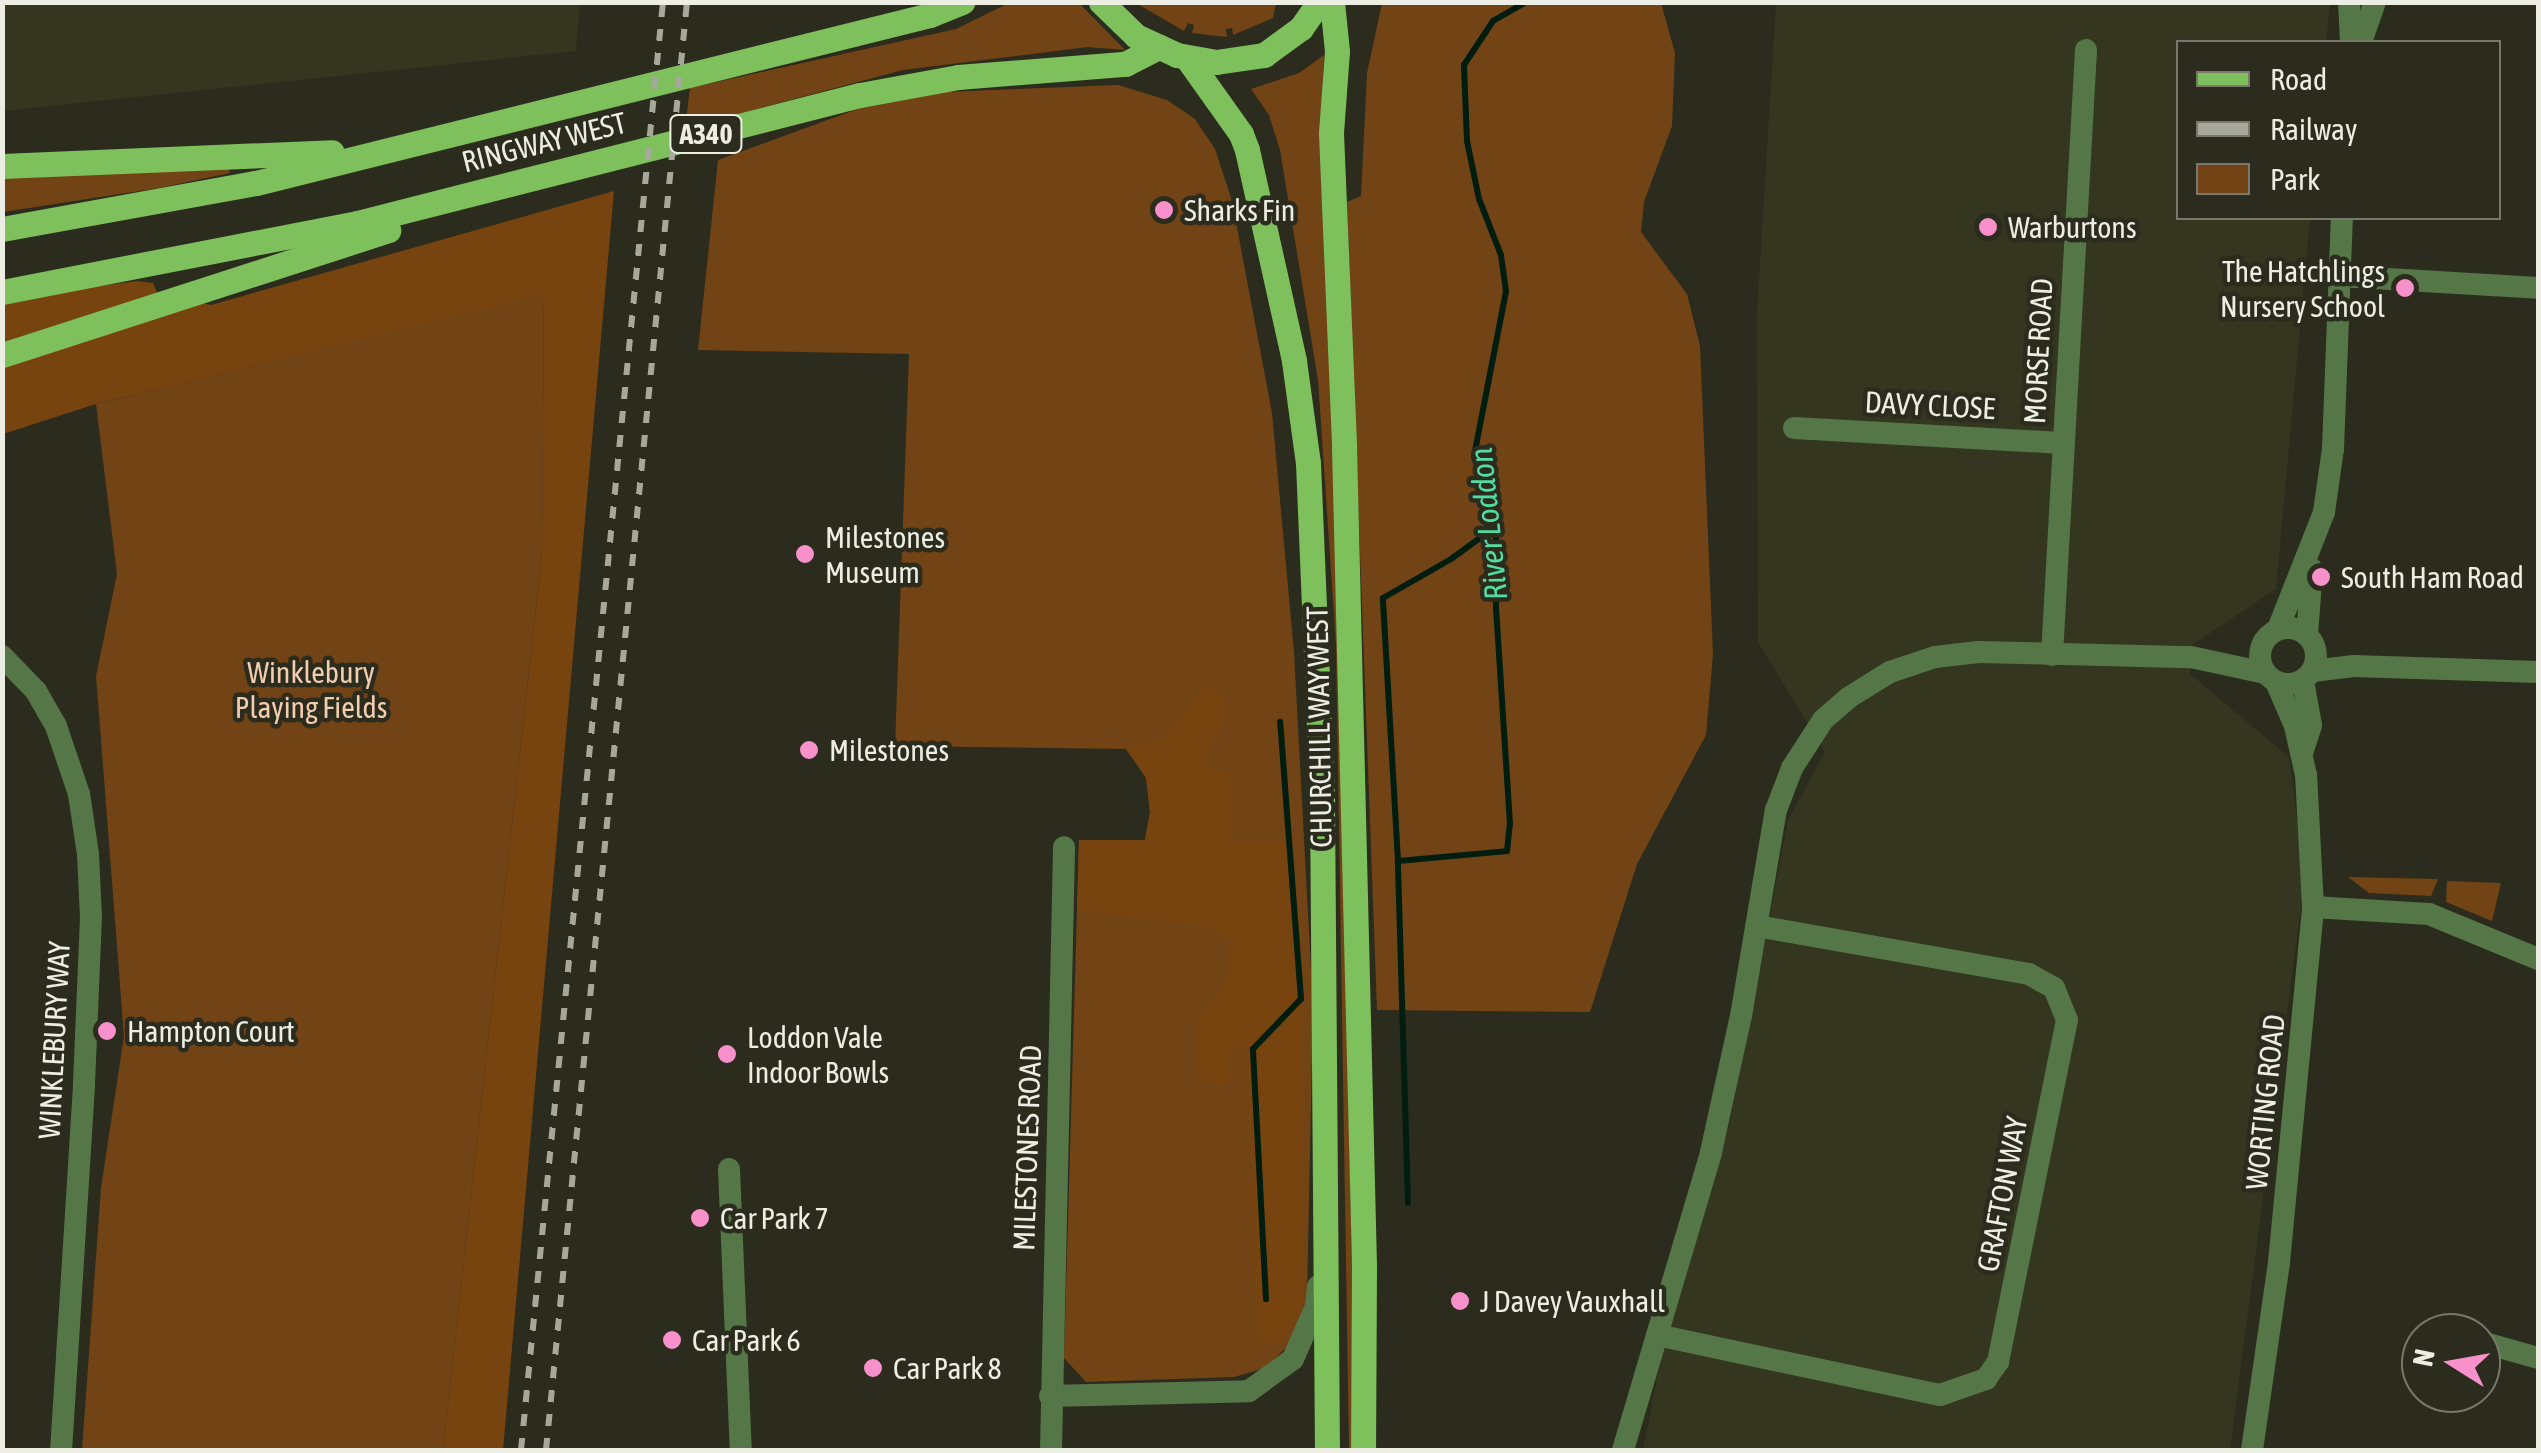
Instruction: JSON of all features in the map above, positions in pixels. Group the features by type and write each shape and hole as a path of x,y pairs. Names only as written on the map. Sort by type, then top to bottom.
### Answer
{"main road":[{"name":"RINGWAY WEST","path":"2,229 256,183 930,14 962,2"},
{"path":"1101,2 1136,36 1187,58 1216,62 1264,55 1300,28 1318,2"},
{"name":"CHURCHILL WAY WEST","path":"1332,2 1336,51 1331,133 1344,447 1364,1268 1363,1450"},
{"name":"RINGWAY WEST","path":"2,292 357,222 860,95 958,76 1124,64 1159,48"},
{"name":"CHURCHILL WAY WEST","path":"1187,58 1241,134 1247,150 1294,361 1308,463 1322,801 1328,1450"},
{"path":"2,166 212,160 396,147"},
{"path":"2,355 558,172"}],"street":[{"path":"2349,2 2351,40"},
{"path":"2363,40 2375,2"},
{"name":"MORSE ROAD","path":"2052,654 2086,50"},
{"name":"WORTING ROAD","path":"2300,759 2311,724 2315,544 2333,449 2342,220"},
{"path":"2338,276 2538,288"},
{"name":"DAVY CLOSE","path":"1794,428 2063,443"},
{"name":"WORTING ROAD","path":"2271,636 2315,544"},
{"path":"2191,657 2288,628 2310,659 2354,666 2538,672"},
{"path":"2270,678 2260,653 2271,636"},
{"path":"1624,1450 1711,1152 1776,810 1792,768 1836,709 1890,672 1934,657 1979,652 2191,657 2290,685 2310,659"},
{"name":"WINKLEBURY WAY","path":"2,656 36,692 56,726 79,794 88,854 91,917 61,1450"},
{"name":"WORTING ROAD","path":"2252,1450 2281,1243 2313,907 2310,805 2295,726 2270,678"},
{"name":"MILESTONES ROAD","path":"1051,1450 1064,847"},
{"path":"2313,907 2430,914 2538,959"},
{"name":"GRAFTON WAY","path":"1657,1335 1940,1395 1986,1378 1998,1362 2067,1020 2054,988 2029,974 1756,926"},
{"path":"729,1170 742,1450"},
{"path":"1050,1396 1249,1391 1293,1360 1316,1306 1328,1178"},
{"path":"2501,1347 2538,1358"}],"shaded area":[{"path":"2,3 580,3 576,51 3,111"},
{"path":"1776,3 2330,3 2326,40 2176,40 2176,220 2310,220 2276,589 2191,646 2190,674 2289,757 2301,850 2302,899 2230,1450 1643,1450 1664,1342 1730,1122 1788,820 1825,752 1758,642 1757,313"},
{"path":"614,191 503,1450 443,1450 542,554 544,295 96,404 3,434 2,299 137,281 153,283 158,295 211,305"},
{"path":"1207,685 1223,694 1223,720 1204,765 1230,774 1231,842 1289,841 1301,999 1305,1301 1281,1343 1257,1341 1247,1049 1229,1048 1230,1085 1197,1083 1197,1019 1217,996 1229,969 1229,940 1212,928 1077,910 1079,840 1145,840 1150,812 1146,778 1126,749 1164,737"}],"green space":[{"path":"1134,2 1276,3 1273,18 1233,35 1232,28 1226,29 1227,37 1192,33 1194,25 1188,23 1184,31"},
{"path":"1009,3 1079,3 1125,50 1088,47 903,70 685,128 690,88 956,29"},
{"path":"1382,3 1661,3 1675,53 1672,126 1644,202 1641,232 1687,294 1700,346 1713,654 1706,735 1637,864 1590,1012 1377,1010 1347,202 1361,196 1367,73"},
{"path":"1324,55 1321,119 1331,300 1356,1450 1349,1450 1336,644 1318,380 1280,150 1269,115 1251,89 1299,73"},
{"path":"1118,85 1167,100 1195,119 1215,149 1232,201 1272,413 1294,652 1313,1006 1307,1299 1288,1346 1265,1368 1234,1377 1086,1382 1064,1358 1079,840 1145,840 1150,812 1146,777 1126,749 895,746 909,354 698,350 718,160 874,103 920,93"},
{"path":"228,167 230,173 159,188 3,212 2,175"},
{"name":"Winklebury Playing Fields","path":"544,294 542,554 443,1450 82,1450 101,1188 124,1036 96,676 117,574 96,404"},
{"path":"2348,877 2438,879 2431,896 2369,893"},
{"path":"2447,881 2501,883 2492,921 2446,902"}],"waterway":[{"name":"River Loddon","path":"1398,861 1507,851 1510,824 1496,608 1496,526 1474,456 1506,291 1501,255 1479,199 1467,141 1464,65 1493,21 1526,2"},
{"path":"1408,1203 1398,861 1383,598 1451,559 1495,527"},
{"path":"1266,1299 1253,1049 1301,999 1280,722"}],"railway":[{"path":"521,1450 663,2"},
{"path":"546,1450 687,2"}],"place":[{"name":"Sharks Fin","path":"1164,210"},
{"name":"Warburtons","path":"1988,227"},
{"name":"The Hatchlings Nursery School","path":"2405,288"},
{"name":"Milestones Museum","path":"805,554"},
{"name":"South Ham Road","path":"2321,577"},
{"name":"Milestones","path":"809,750"},
{"name":"Hampton Court","path":"107,1031"},
{"name":"Loddon Vale Indoor Bowls","path":"727,1054"},
{"name":"Car Park 7","path":"700,1218"},
{"name":"J Davey Vauxhall","path":"1460,1301"},
{"name":"Car Park 6","path":"672,1340"},
{"name":"Car Park 8","path":"873,1368"}]}
